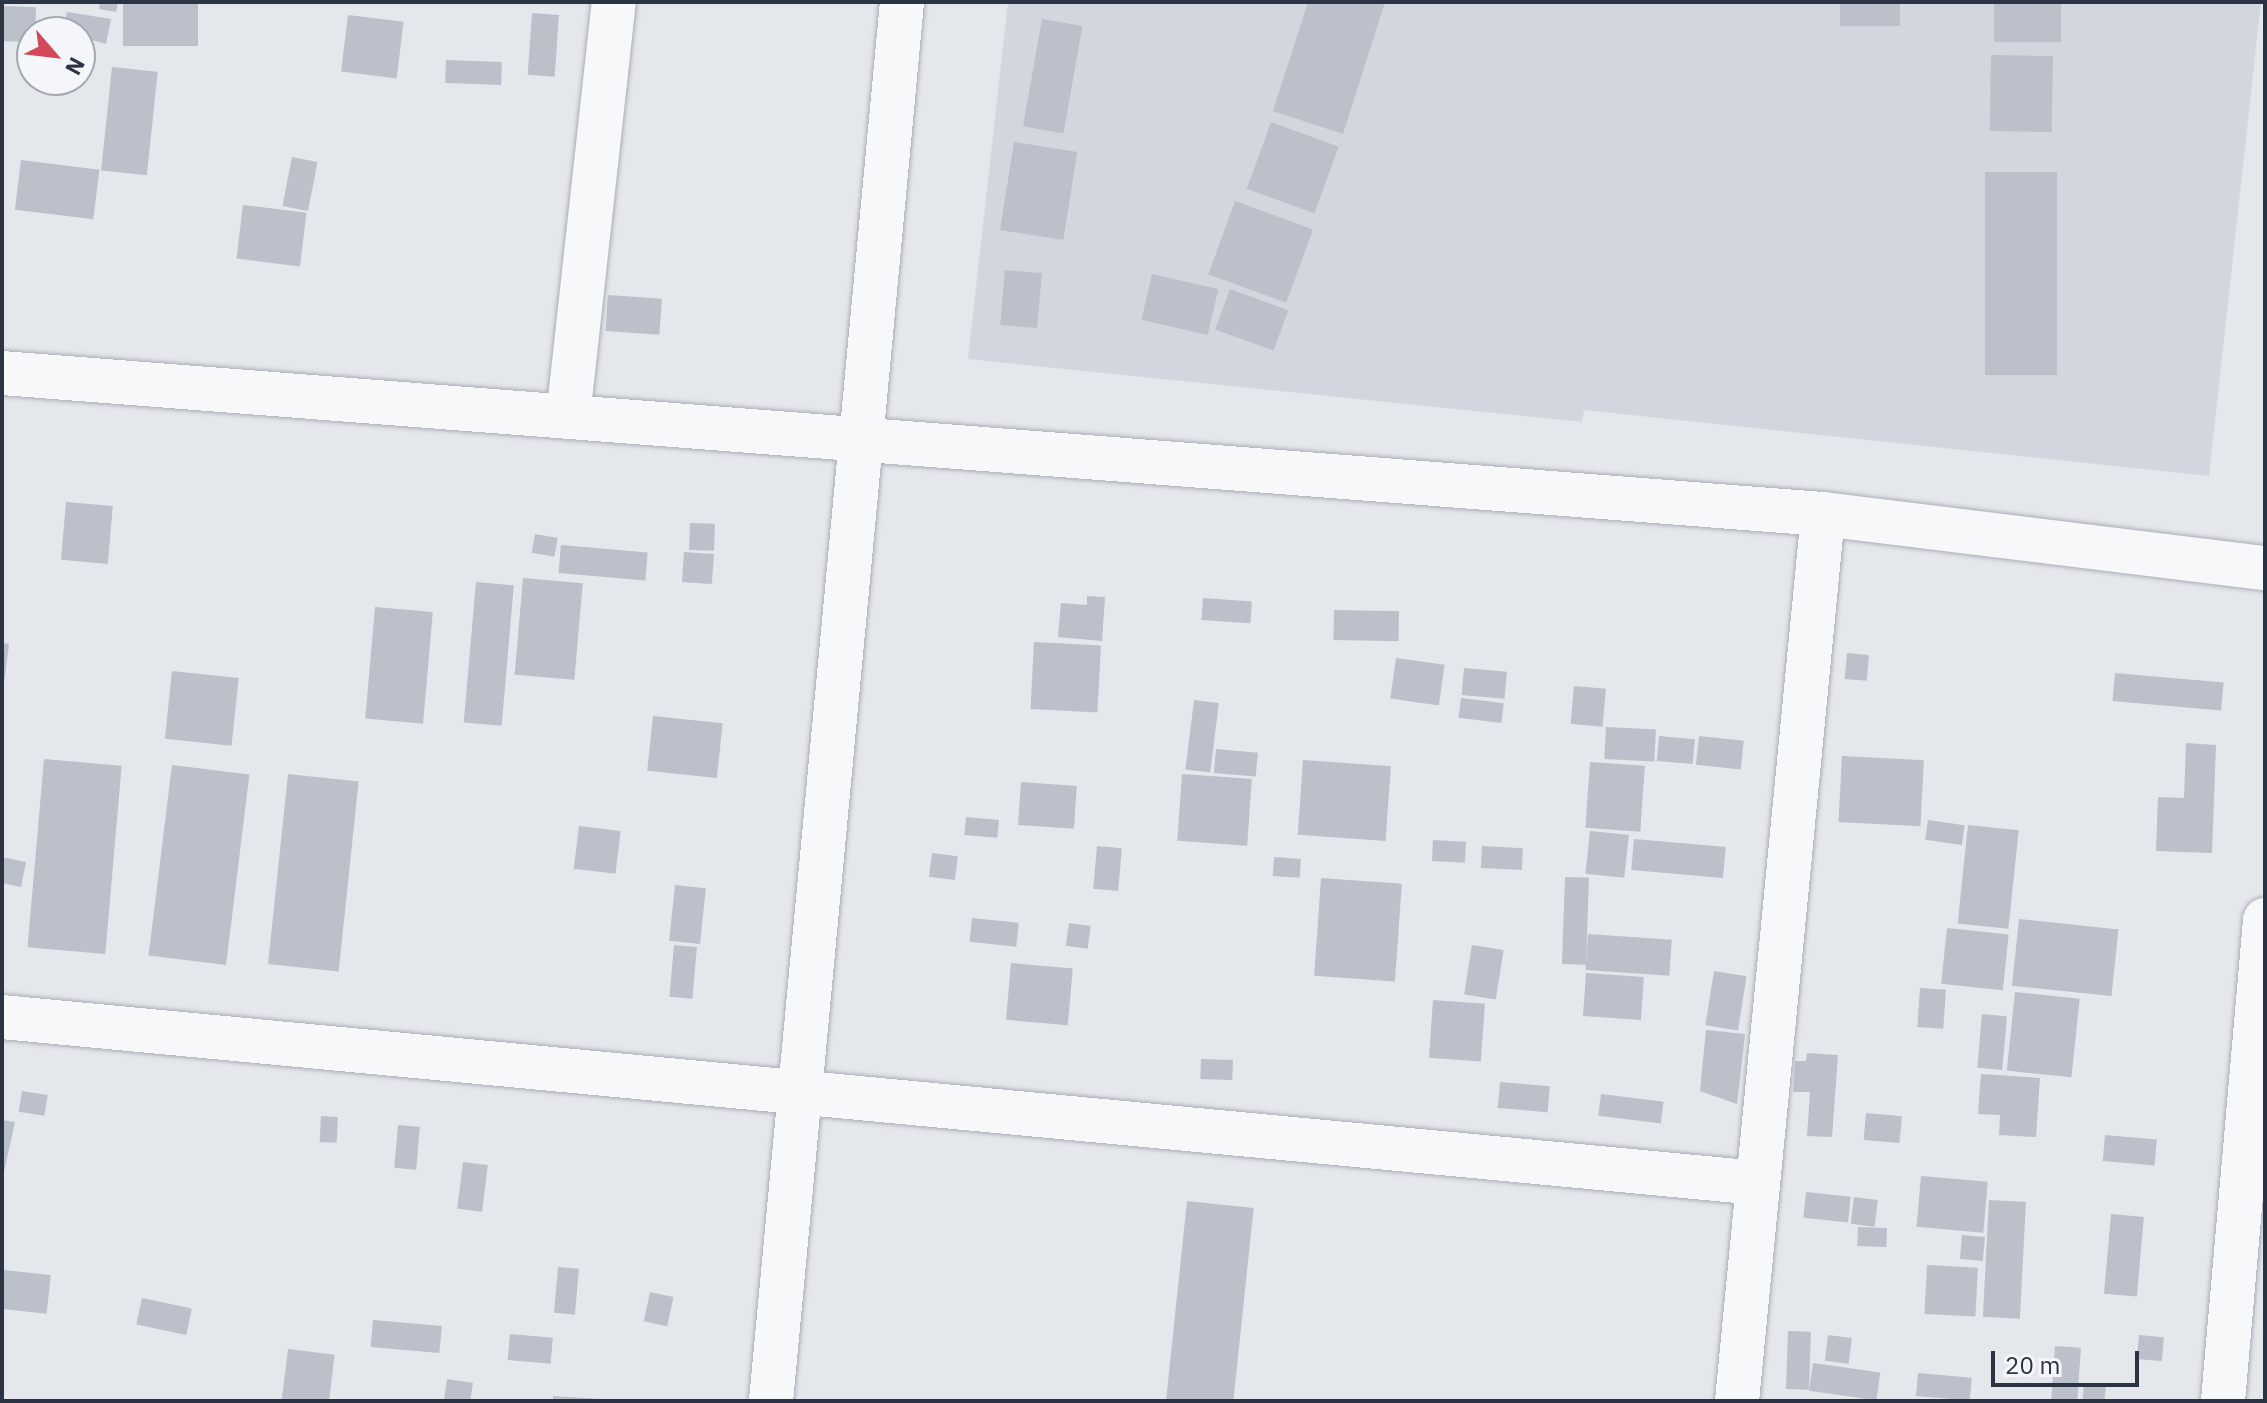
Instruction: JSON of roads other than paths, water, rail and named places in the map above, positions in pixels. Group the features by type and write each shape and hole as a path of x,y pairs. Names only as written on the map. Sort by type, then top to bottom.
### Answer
{"street":[{"path":"568,417 614,2"},
{"path":"771,1401 795,1093 902,2"},
{"path":"2,373 1823,514 2265,568"},
{"path":"1737,1401 1823,514"},
{"path":"2223,1401 2265,920"},
{"path":"2,1017 1757,1183"}]}
